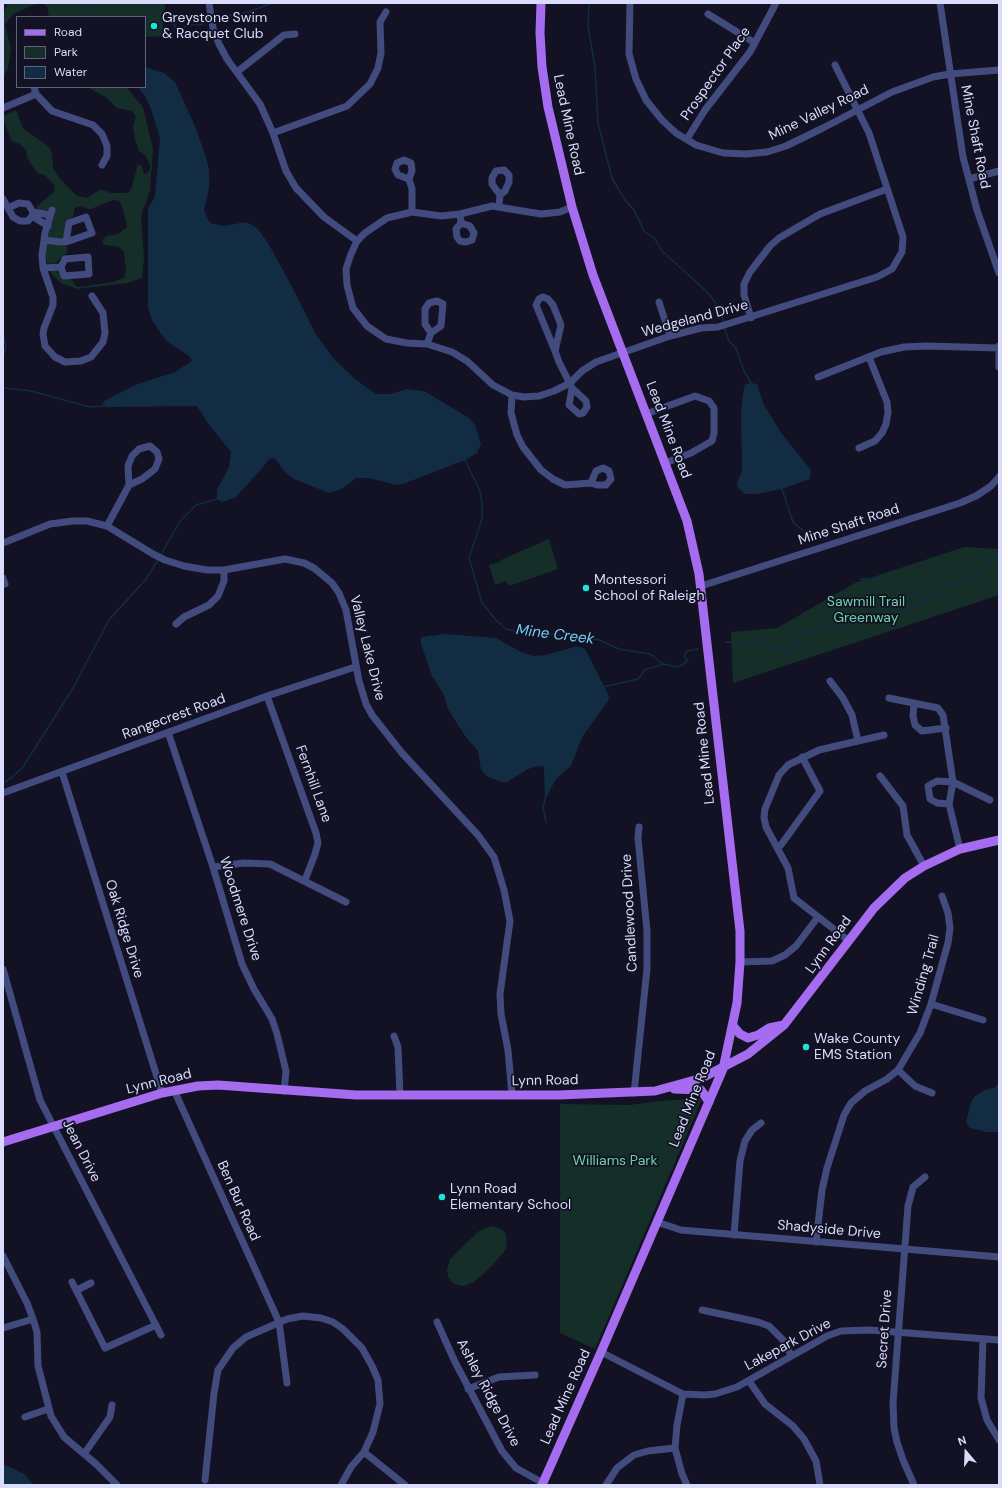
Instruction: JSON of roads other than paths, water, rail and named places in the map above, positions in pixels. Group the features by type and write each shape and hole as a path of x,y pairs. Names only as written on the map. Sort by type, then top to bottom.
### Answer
{"main road":[{"name":"Lead Mine Road","path":"541,3 540,33 542,67 548,108 572,207 593,275 687,521 701,586 740,931 740,962 737,1003 722,1069 601,1352 542,1484"},
{"name":"Lynn Road","path":"3,1142 162,1093 174,1090 218,1085 284,1091 400,1095 512,1095 634,1093 664,1089 702,1078 722,1069 758,1047 784,1025 874,908 905,878 924,866 960,849 999,840"},
{"path":"733,1026 740,1034 748,1038 758,1035 769,1028 784,1025"},
{"path":"664,1089 701,1090 709,1102"}],"street":[{"path":"209,3 213,28 219,44 260,104 273,133 286,171 296,188 324,217 341,231 357,241"},
{"name":"Mine Valley Road","path":"630,3 629,54 636,79 646,100 662,120 676,133 696,145 723,153 746,154 767,152 823,128 912,84 950,74 999,70"},
{"name":"Prospector Place","path":"687,139 705,110 739,69 756,43 776,3"},
{"name":"Mine Shaft Road","path":"940,3 963,157 999,273"},
{"path":"273,133 347,106 370,84 378,68 381,52 380,22 386,12"},
{"path":"708,14 756,43"},
{"path":"237,72 284,35 295,34"},
{"name":"Wedgeland Drive","path":"572,207 560,212 547,214 500,206 483,207 460,214 441,216 412,212 388,218 375,225 357,241 346,269 347,285 353,308 367,326 386,339 407,343 427,344 452,352 467,362 493,385 512,394 524,397 539,396 571,385 582,371 596,362 670,336 701,328 718,327 751,318 877,277 892,269 902,252 903,237 869,133 835,65"},
{"path":"3,108 35,90 52,111 93,125 102,134 107,146 107,156 102,165"},
{"path":"969,179 999,171"},
{"path":"409,179 412,189 412,212"},
{"path":"751,318 744,295 744,284 750,272 770,246 779,238 820,214 887,189"},
{"path":"500,196 500,206"},
{"path":"3,199 13,217 20,221 28,221 32,214"},
{"path":"8,208 20,203 28,204 32,214 48,226"},
{"path":"32,214 51,212 42,255 43,268 53,297 53,305 43,334 45,346 55,357 65,362 81,361 97,351 103,342 105,333 103,313 97,298"},
{"path":"460,214 461,223"},
{"path":"44,240 66,242"},
{"path":"43,268 60,267"},
{"path":"554,351 561,325 553,305 548,299 543,297 539,299 536,305 554,351 571,385"},
{"path":"658,302 670,336"},
{"path":"427,344 431,333"},
{"path":"818,377 869,357 895,349 926,346 999,348 999,367"},
{"path":"859,448 875,441 882,433 886,424 888,412 887,402 869,357"},
{"path":"512,394 511,413 517,435 523,447 541,470 553,479 565,485 591,483"},
{"path":"646,414 695,396 709,401 714,408 714,433 712,441 698,450 665,463"},
{"path":"107,526 129,485 128,466 132,456 139,449 150,446 157,452 159,459 154,469 142,479 129,485"},
{"name":"Mine Shaft Road","path":"701,586 960,503 976,496 991,486 999,478"},
{"name":"Valley Lake Drive","path":"3,543 59,522 87,521 107,526 165,560 207,570 224,570 285,559 304,563 325,575 339,593 346,610 356,667 366,704 380,727 402,754 478,835 494,857 510,917 510,929 501,977 500,994 501,1014 508,1050 512,1095"},
{"path":"176,624 184,617 209,605 218,596 224,581 224,570"},
{"name":"Rangecrest Road","path":"3,793 267,696 356,667"},
{"path":"830,681 843,698 852,715 858,741"},
{"name":"Fernhill Lane","path":"267,696 316,833 318,843 305,880"},
{"path":"889,698 938,708 943,715 946,728 952,782 950,804 960,849"},
{"path":"914,703 913,716 915,725 922,731 946,728"},
{"name":"Woodmere Drive","path":"168,732 213,867 242,964 272,1019 277,1034 286,1071 284,1091"},
{"path":"849,942 794,898 788,868 766,827 764,817 765,810 779,775 788,765 802,757 820,750 884,735"},
{"path":"778,847 820,791 802,757"},
{"name":"Oak Ridge Drive","path":"62,772 162,1093"},
{"path":"880,776 903,806 907,835 924,866"},
{"path":"950,804 937,803 930,799 928,786 937,781 952,782 990,800"},
{"name":"Candlewood Drive","path":"634,1093 647,969 647,932 638,838 639,827"},
{"path":"213,867 244,863 270,864 305,880 346,902"},
{"name":"Winding Trail","path":"816,1242 824,1183 844,1115 851,1103 865,1091 887,1079 898,1070 917,1039 931,1004 950,928 948,913 942,896"},
{"path":"740,962 772,961 785,955 796,946 818,917"},
{"name":"Jean Drive","path":"3,969 40,1100 161,1335"},
{"path":"931,1004 983,1020"},
{"path":"394,1036 398,1047 400,1095"},
{"path":"898,1070 915,1086 932,1093"},
{"name":"Ben Bur Road","path":"174,1090 279,1322 286,1382"},
{"path":"734,1235 740,1161 745,1141 752,1130 761,1124"},
{"name":"Secret Drive","path":"914,1485 901,1456 894,1428 893,1402 909,1198 916,1184 925,1178"},
{"name":"Shadyside Drive","path":"657,1222 681,1230 999,1257"},
{"path":"3,1256 27,1302 37,1332 38,1366 48,1409 60,1433 117,1485"},
{"path":"72,1282 105,1348 156,1325"},
{"path":"77,1290 91,1283"},
{"path":"702,1310 758,1322 769,1326 783,1340 791,1355"},
{"path":"205,1480 213,1401 218,1370 233,1348 246,1337 279,1322 303,1316 321,1318 333,1322 344,1329 362,1348 372,1366 380,1392 378,1417 364,1452 351,1467 341,1485"},
{"path":"3,1328 33,1319"},
{"name":"Ashley Ridge Drive","path":"438,1322 468,1390 509,1460 523,1473 542,1484"},
{"name":"Lakepark Drive","path":"601,1352 683,1394 715,1394 737,1387 791,1355 827,1336 841,1331 898,1332 999,1340"},
{"path":"984,1339 981,1398 987,1420 999,1440"},
{"path":"468,1390 499,1377 535,1375"},
{"path":"749,1381 765,1404 793,1426 804,1438 816,1461 820,1485"},
{"path":"683,1394 675,1448 682,1474 687,1485"},
{"path":"84,1454 110,1417 112,1405"},
{"path":"25,1418 48,1409"},
{"path":"606,1485 620,1465 634,1455 648,1451 675,1448"},
{"path":"364,1452 405,1485"}],"water":[{"path":"146,67 164,73 175,82 194,124 206,157 209,170 209,188 204,211 210,223 224,226 246,222 257,228 268,243 315,333 333,358 355,379 376,394 391,394 407,389 424,391 469,418 475,425 481,444 477,453 465,460 403,484 396,485 369,478 356,478 342,489 329,493 294,479 283,470 274,458 267,461 236,497 222,502 217,499 217,490 229,467 231,452 207,422 197,406 102,406 104,401 135,385 175,372 192,361 189,356 168,342 161,334 152,320 148,308 148,209 155,196 160,138 151,109 145,96 139,88 146,88"},
{"path":"745,384 757,384 764,405 782,434 811,470 810,479 782,489 757,494 745,494 738,488 737,483 742,471 741,411"},
{"path":"446,634 496,638 521,652 534,656 546,655 577,646 585,649 609,696 608,701 582,737 571,766 556,779 545,800 544,767 539,766 528,769 507,782 502,782 488,777 481,770 478,751 465,736 448,709 444,695 432,676 421,644 421,637"},
{"path":"997,1084 999,1084 999,1132 987,1132 970,1128 966,1122 971,1102 975,1096 985,1090 996,1087"},
{"path":"3,1464 24,1474 34,1485 3,1485"}],"waterway":[{"path":"85,3 86,16"},
{"name":"Mine Creek","path":"146,23 150,9 158,3"},
{"path":"214,19 249,12 272,3"},
{"path":"589,3 588,26 595,68 598,123 612,178 625,200 634,210 644,231 655,239 661,250 706,291 716,303 724,323"},
{"path":"157,5 173,21 175,27 179,29 190,25 200,25 210,20"},
{"path":"724,327 729,341 736,348 744,371 751,383"},
{"name":"Mine Creek","path":"3,334 6,347 3,356"},
{"name":"Mine Creek","path":"3,388 31,391 90,407 102,406"},
{"name":"Mine Creek","path":"465,460 480,491 482,504 482,519 469,558 482,603 496,620 506,629 520,632 578,636 599,640 619,649 650,654 663,664 678,667 688,661 684,656 687,651 698,649"},
{"path":"782,489 793,522 814,540"},
{"path":"161,555 180,521 196,505 217,499"},
{"path":"860,579 883,579 904,593 925,599 933,598 940,595 945,586 969,582 992,562 999,559"},
{"path":"3,783 23,767 73,688 109,620 146,579 158,560"},
{"name":"Mine Creek","path":"726,642 770,645 791,656 803,634 855,621 893,602 906,612 925,599"},
{"path":"603,687 638,679 645,670 663,664"},
{"path":"545,799 543,807 546,822"}],"place":[{"name":"Greystone Swim & Racquet Club","path":"154,26"},
{"name":"Montessori School of Raleigh","path":"586,588"},
{"name":"Wake County EMS Station","path":"806,1047"},
{"name":"Lynn Road Elementary School","path":"442,1197"}],"park label":[{"name":"Sawmill Trail Greenway","path":"866,610"},
{"name":"Williams Park","path":"615,1161"}]}
